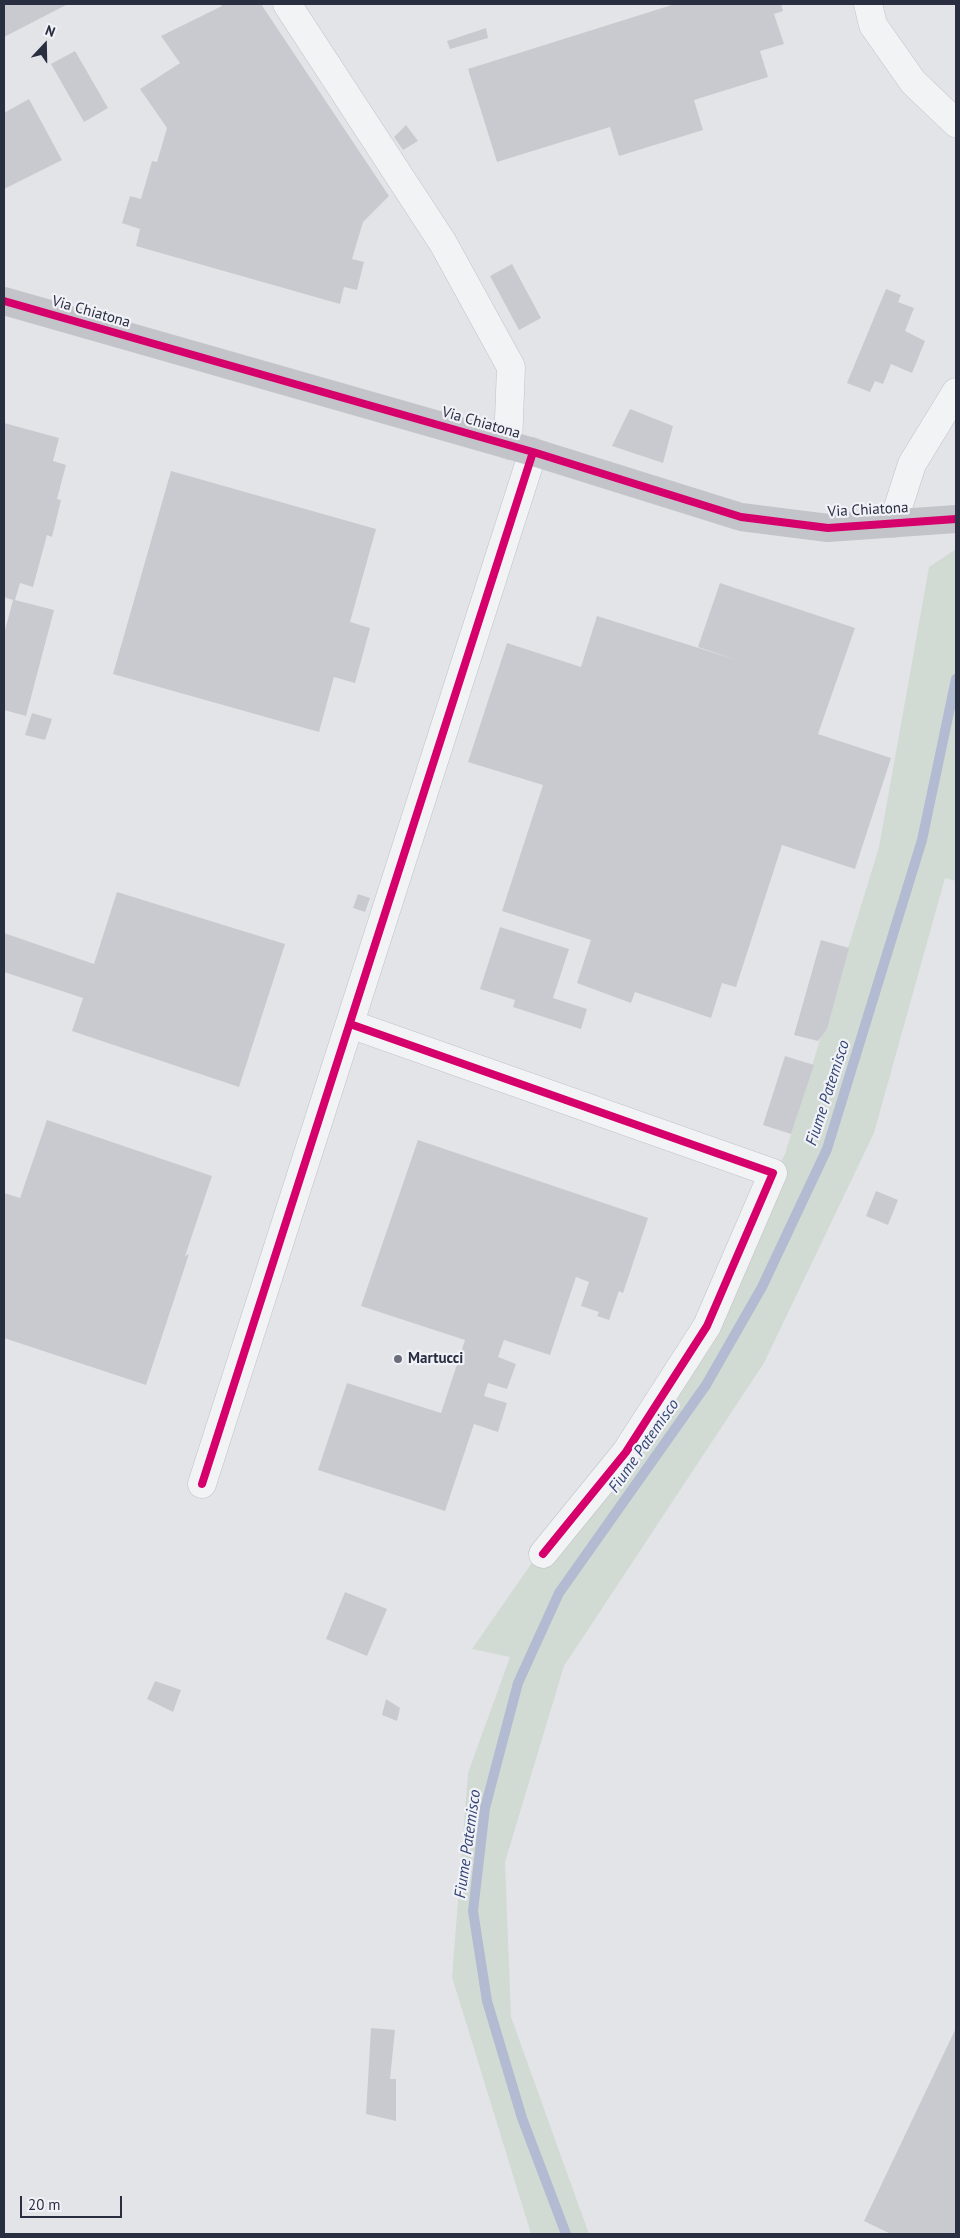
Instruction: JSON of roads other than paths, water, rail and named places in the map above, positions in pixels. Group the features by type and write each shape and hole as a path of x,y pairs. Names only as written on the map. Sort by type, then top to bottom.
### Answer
{"main road":[{"name":"Via Chiatona","path":"4,301 521,449 741,517 828,528 955,519"}],"street":[{"path":"202,1484 350,1024 521,449 512,368 443,243 288,4"},
{"path":"868,4 873,25 913,82 956,122"},
{"path":"893,523 912,464 956,392"},
{"path":"350,1024 773,1173 707,1326 626,1452 543,1554"}],"waterway":[{"name":"Fiume Patemisco","path":"566,2234 522,2118 487,2001 473,1911 485,1808 518,1683 559,1593 706,1385 762,1287 827,1149 922,840 956,679"}],"place":[{"name":"Martucci","path":"398,1359"}]}
